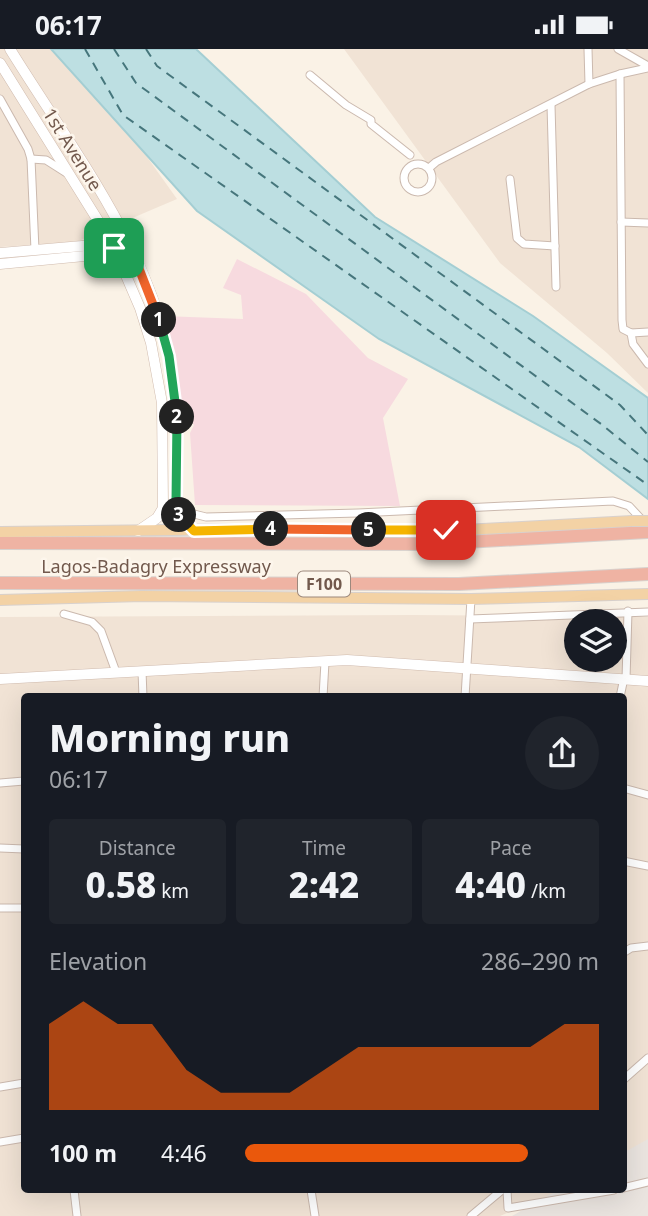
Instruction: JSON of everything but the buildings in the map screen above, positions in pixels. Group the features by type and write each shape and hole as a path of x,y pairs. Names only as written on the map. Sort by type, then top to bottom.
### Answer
{"highway":[{"name":"Lagos-Badagry Expressway","path":"0,543 428,544 647,528"},
{"name":"Lagos-Badagry Expressway","path":"0,583 459,584 648,575"}],"main road":[{"name":"1st Avenue","path":"10,49 100,191 131,246 163,332 176,408 176,502"},
{"name":"1st Avenue","path":"0,63 116,252 140,308 151,343 163,415 163,508 158,518 137,531"},
{"path":"94,245 99,241 102,232 98,223"},
{"path":"0,253 94,245 107,245 116,252"},
{"path":"0,264 116,253 131,246"},
{"path":"176,502 180,517 194,531"},
{"name":"Lagos-Badagry Expressway","path":"0,532 446,530 632,521 647,528"},
{"name":"Lagos-Badagry Expressway","path":"0,600 142,596 471,599 648,594"},
{"path":"0,680 117,672 378,661 648,681"}],"street":[{"path":"588,49 589,85"},
{"path":"618,49 648,67"},
{"path":"429,168 436,162 589,85 620,73 648,67"},
{"path":"620,73 621,320 623,329 631,333 648,332"},
{"path":"310,75 346,105 371,120 371,124 410,155"},
{"path":"0,99 31,159 34,250"},
{"path":"551,105 556,288"},
{"path":"31,159 46,160 69,174"},
{"path":"419,163 429,168 433,178 428,188 418,192 408,187 404,177 409,167 419,163"},
{"path":"510,179 517,238 524,244 555,246"},
{"path":"621,222 648,223"},
{"path":"631,333 633,344 648,364"},
{"path":"176,502 194,514 206,517 613,501 629,506 647,528"},
{"path":"466,693 471,599"},
{"path":"621,693 625,678 628,611"},
{"path":"470,619 648,612"},
{"path":"64,614 92,622 101,631 117,672"},
{"path":"323,693 325,662"},
{"path":"142,671 143,693"},
{"path":"0,783 21,781"},
{"path":"627,789 648,795"},
{"path":"0,848 21,849"},
{"path":"627,862 648,866"},
{"path":"0,908 21,908"},
{"path":"627,950 648,946"},
{"path":"627,1076 648,1058"},
{"path":"0,1087 21,1084"},
{"path":"0,1142 21,1138"},
{"path":"627,1187 648,1182"},
{"path":"74,1193 77,1216"},
{"path":"311,1193 315,1216"},
{"path":"471,1216 498,1193"},
{"path":"507,1193 508,1208 596,1193"}],"shaded area":[{"path":"0,49 70,49 177,199 76,242 0,247"},
{"path":"344,49 648,49 648,393 607,353 500,263"},
{"path":"237,259 306,294 368,358 408,379 383,418 400,506 195,505 190,433 194,425 182,410 181,400 177,400 177,377 163,316 243,319 241,295 223,288"},
{"path":"564,616 564,672 627,672 627,617 648,617 648,1183 627,1186 627,693 21,693 21,1193 585,1193 524,1206 500,1216 0,1216 0,617"},
{"path":"648,1139 648,1216 512,1216 553,1193 627,1193 627,1151"}],"water":[{"path":"51,49 196,49 375,217 533,316 648,398 648,499 579,447 379,339 197,211"}],"ferry route":[{"path":"85,49 123,115 648,485"},
{"path":"114,49 136,83 601,424 648,462"},
{"path":"146,49 157,66 620,405 648,435"}],"route":[{"path":"114,248 129,243 163,332 176,408 176,508 180,517 194,531 446,530"}]}
